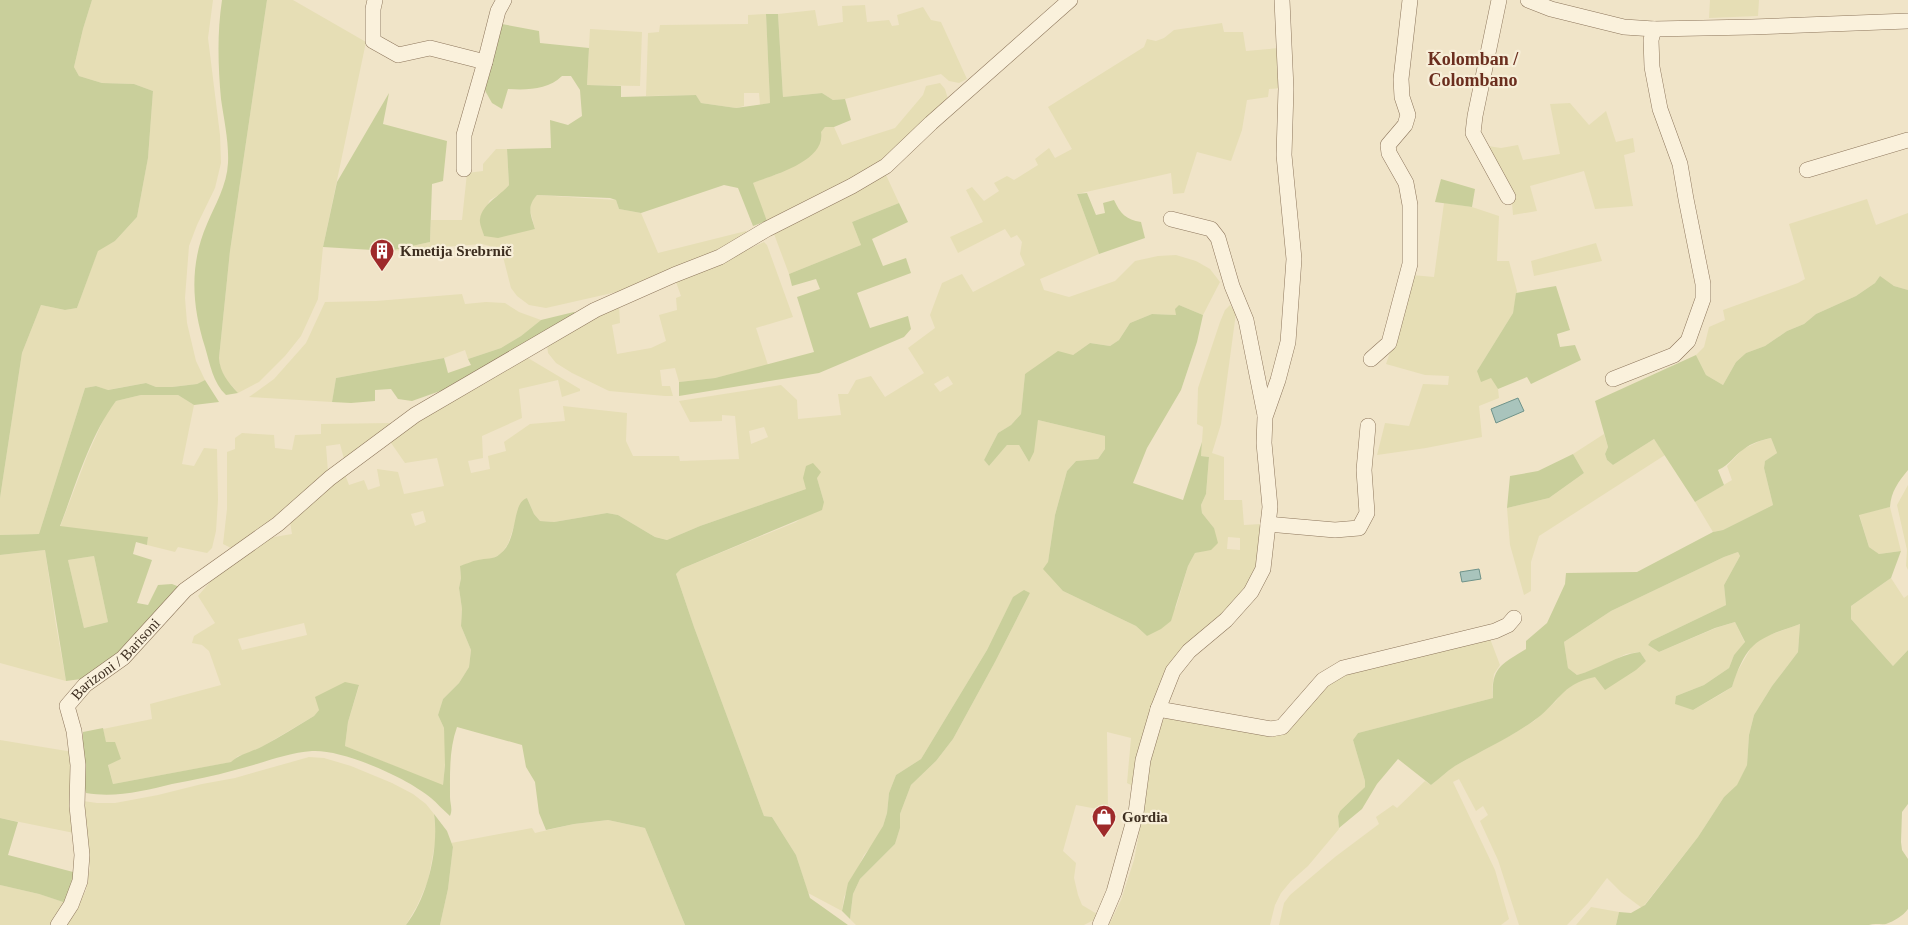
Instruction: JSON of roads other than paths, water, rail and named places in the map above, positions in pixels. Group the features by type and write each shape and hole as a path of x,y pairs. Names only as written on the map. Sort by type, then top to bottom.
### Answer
{"street":[{"path":"375,0 374,41 398,55 430,48 485,62"},
{"path":"464,169 464,136 498,11 504,0"},
{"name":"Barizoni / Barisoni","path":"58,925 71,905 80,881 82,855 77,806 78,765 74,732 67,706 85,685 123,658 185,590 278,524 330,478 423,410 595,310 720,257 767,229 852,186 886,166 931,123 1070,0"},
{"path":"1265,417 1278,380 1288,342 1294,258 1284,155 1286,89 1282,0"},
{"path":"1371,359 1389,343 1410,264 1410,205 1406,183 1389,153 1388,145 1405,126 1408,115 1402,97 1401,79 1410,0"},
{"path":"1499,0 1476,108 1473,133 1508,197"},
{"path":"1528,0 1551,9 1624,28 1654,29 1908,21"},
{"path":"1613,379 1674,355 1688,341 1703,299 1703,284 1680,164 1658,100 1652,67 1654,29"},
{"path":"1807,170 1908,140"},
{"path":"1100,925 1114,892 1136,813 1143,760 1158,709 1174,671 1189,651 1226,620 1251,592 1264,569 1270,507 1264,443 1265,417 1246,320 1232,286 1218,238 1211,229 1171,219"},
{"path":"1268,524 1335,530 1359,528 1366,513 1364,470 1368,426"},
{"path":"1158,709 1271,729 1282,727 1323,680 1343,668 1495,631 1508,624 1514,618"}],"water":[{"path":"1518,398 1524,411 1496,423 1491,409"},
{"path":"1479,569 1481,579 1462,582 1460,572"}],"place":[{"name":"Kmetija Srebrnič","path":"382,272"},
{"name":"Gordia","path":"1104,838"}],"district":[{"name":"Kolomban / Colombano","path":"1473,69"}]}
